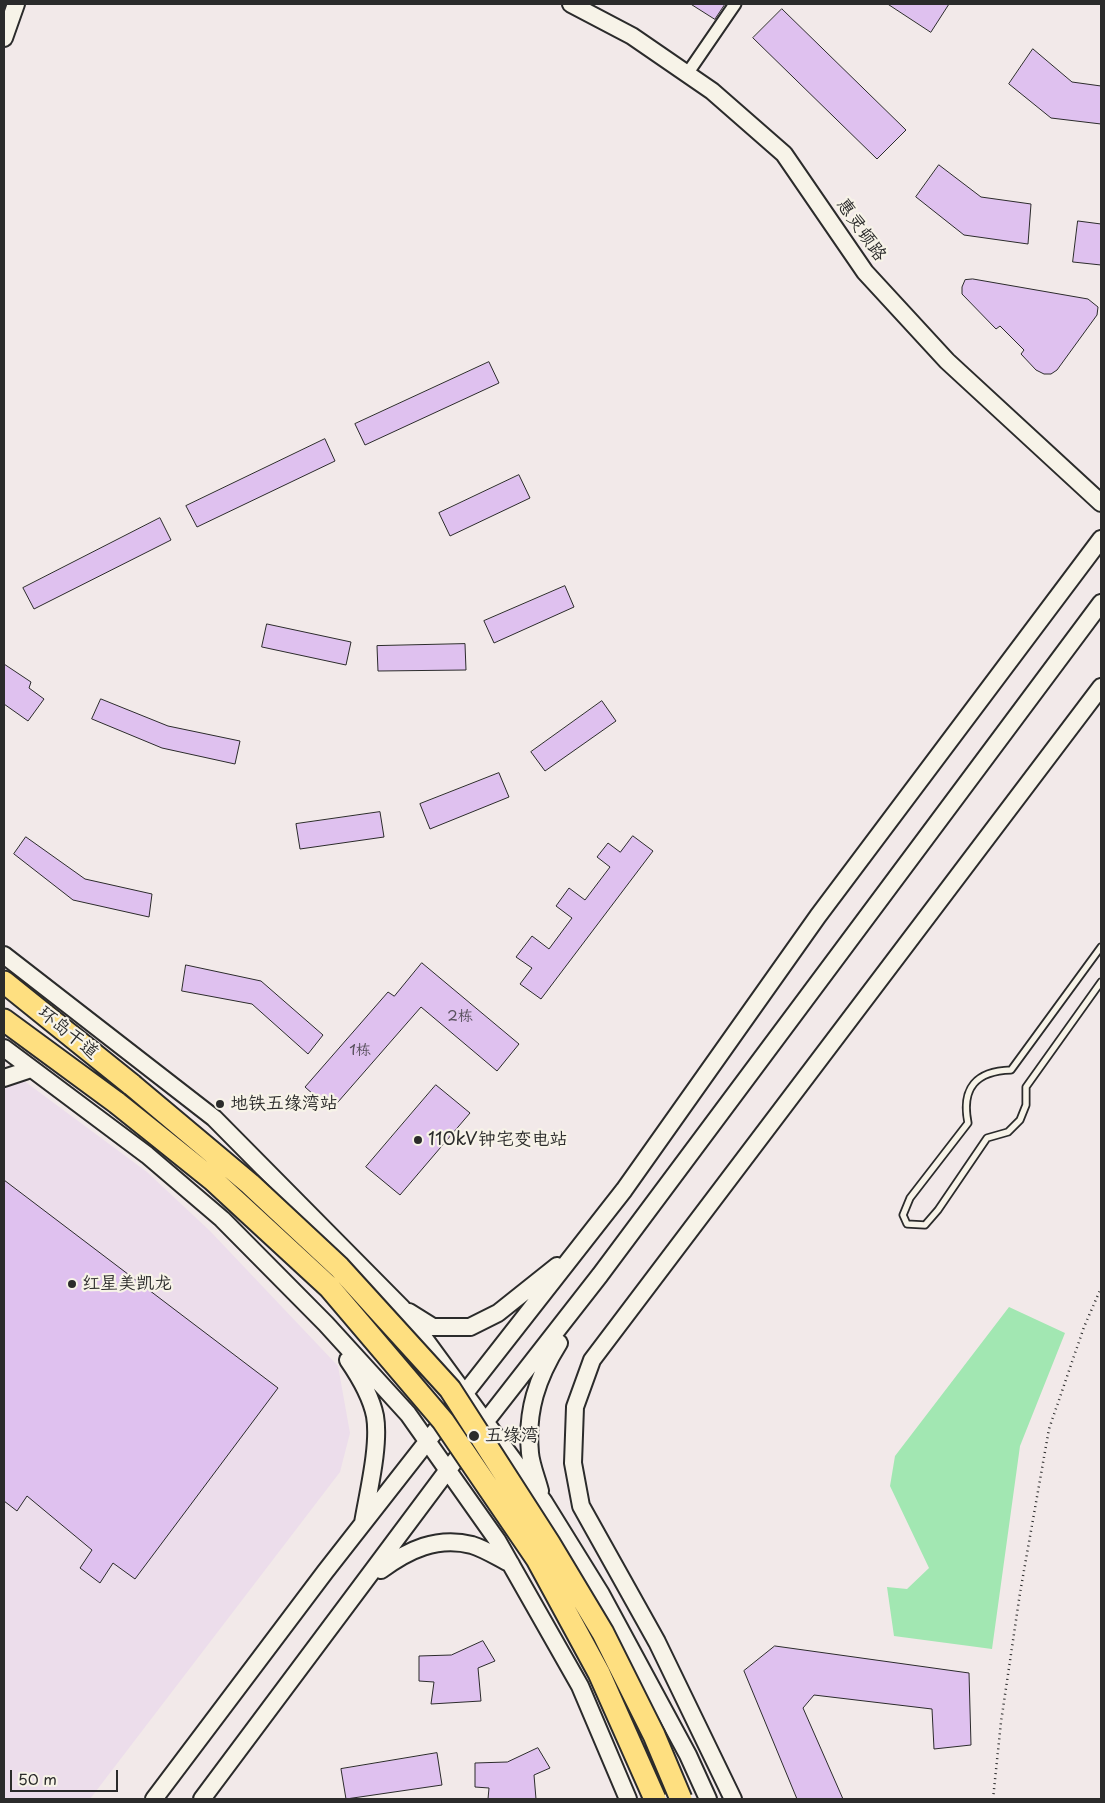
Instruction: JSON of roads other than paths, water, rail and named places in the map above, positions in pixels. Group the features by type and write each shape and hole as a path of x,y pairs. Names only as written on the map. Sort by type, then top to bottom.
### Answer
{"highway":[{"name":"环岛干道","path":"4,982 132,1085 250,1184 339,1267 450,1389 550,1543 603,1633 654,1735 681,1799"},
{"name":"环岛干道","path":"4,1020 118,1103 213,1180 329,1288 443,1421 537,1559 599,1673 655,1799"}],"main road":[{"path":"4,38 16,4"},
{"name":"惠灵顿路","path":"571,4 632,36 712,91 784,154 865,272 947,361 1101,503"},
{"path":"154,1799 362,1525 624,1190 818,916 1101,539"},
{"path":"202,1799 485,1422 600,1275 1101,603"},
{"path":"733,1799 657,1642 581,1506 573,1463 575,1407 592,1360 613,1330 1101,687"},
{"path":"4,955 214,1118 402,1308 544,1502 601,1594 688,1755 708,1799"},
{"path":"4,1048 148,1155 222,1219 326,1324 408,1414 498,1540 580,1686 628,1799"},
{"path":"4,1078 30,1068"},
{"path":"402,1308 433,1328 470,1327 498,1314 581,1247"},
{"path":"544,1502 530,1454 531,1404 546,1363 600,1275"},
{"path":"326,1324 360,1379 375,1416 374,1455 362,1525"},
{"path":"366,1580 404,1553 442,1541 472,1545 511,1564"}],"street":[{"path":"687,74 735,4"}],"lane":[{"path":"1101,947 1011,1070 995,1070 976,1080 965,1102 968,1123 910,1198 902,1215 907,1224 925,1225 938,1210 988,1138 1008,1132 1020,1120 1026,1104 1026,1087 1101,982"}],"place":[{"name":"地铁五缘湾站","path":"220,1104"},
{"name":"110kV钟宅变电站","path":"418,1140"},
{"name":"红星美凯龙","path":"72,1284"},
{"name":"五缘湾","path":"474,1436"}]}
